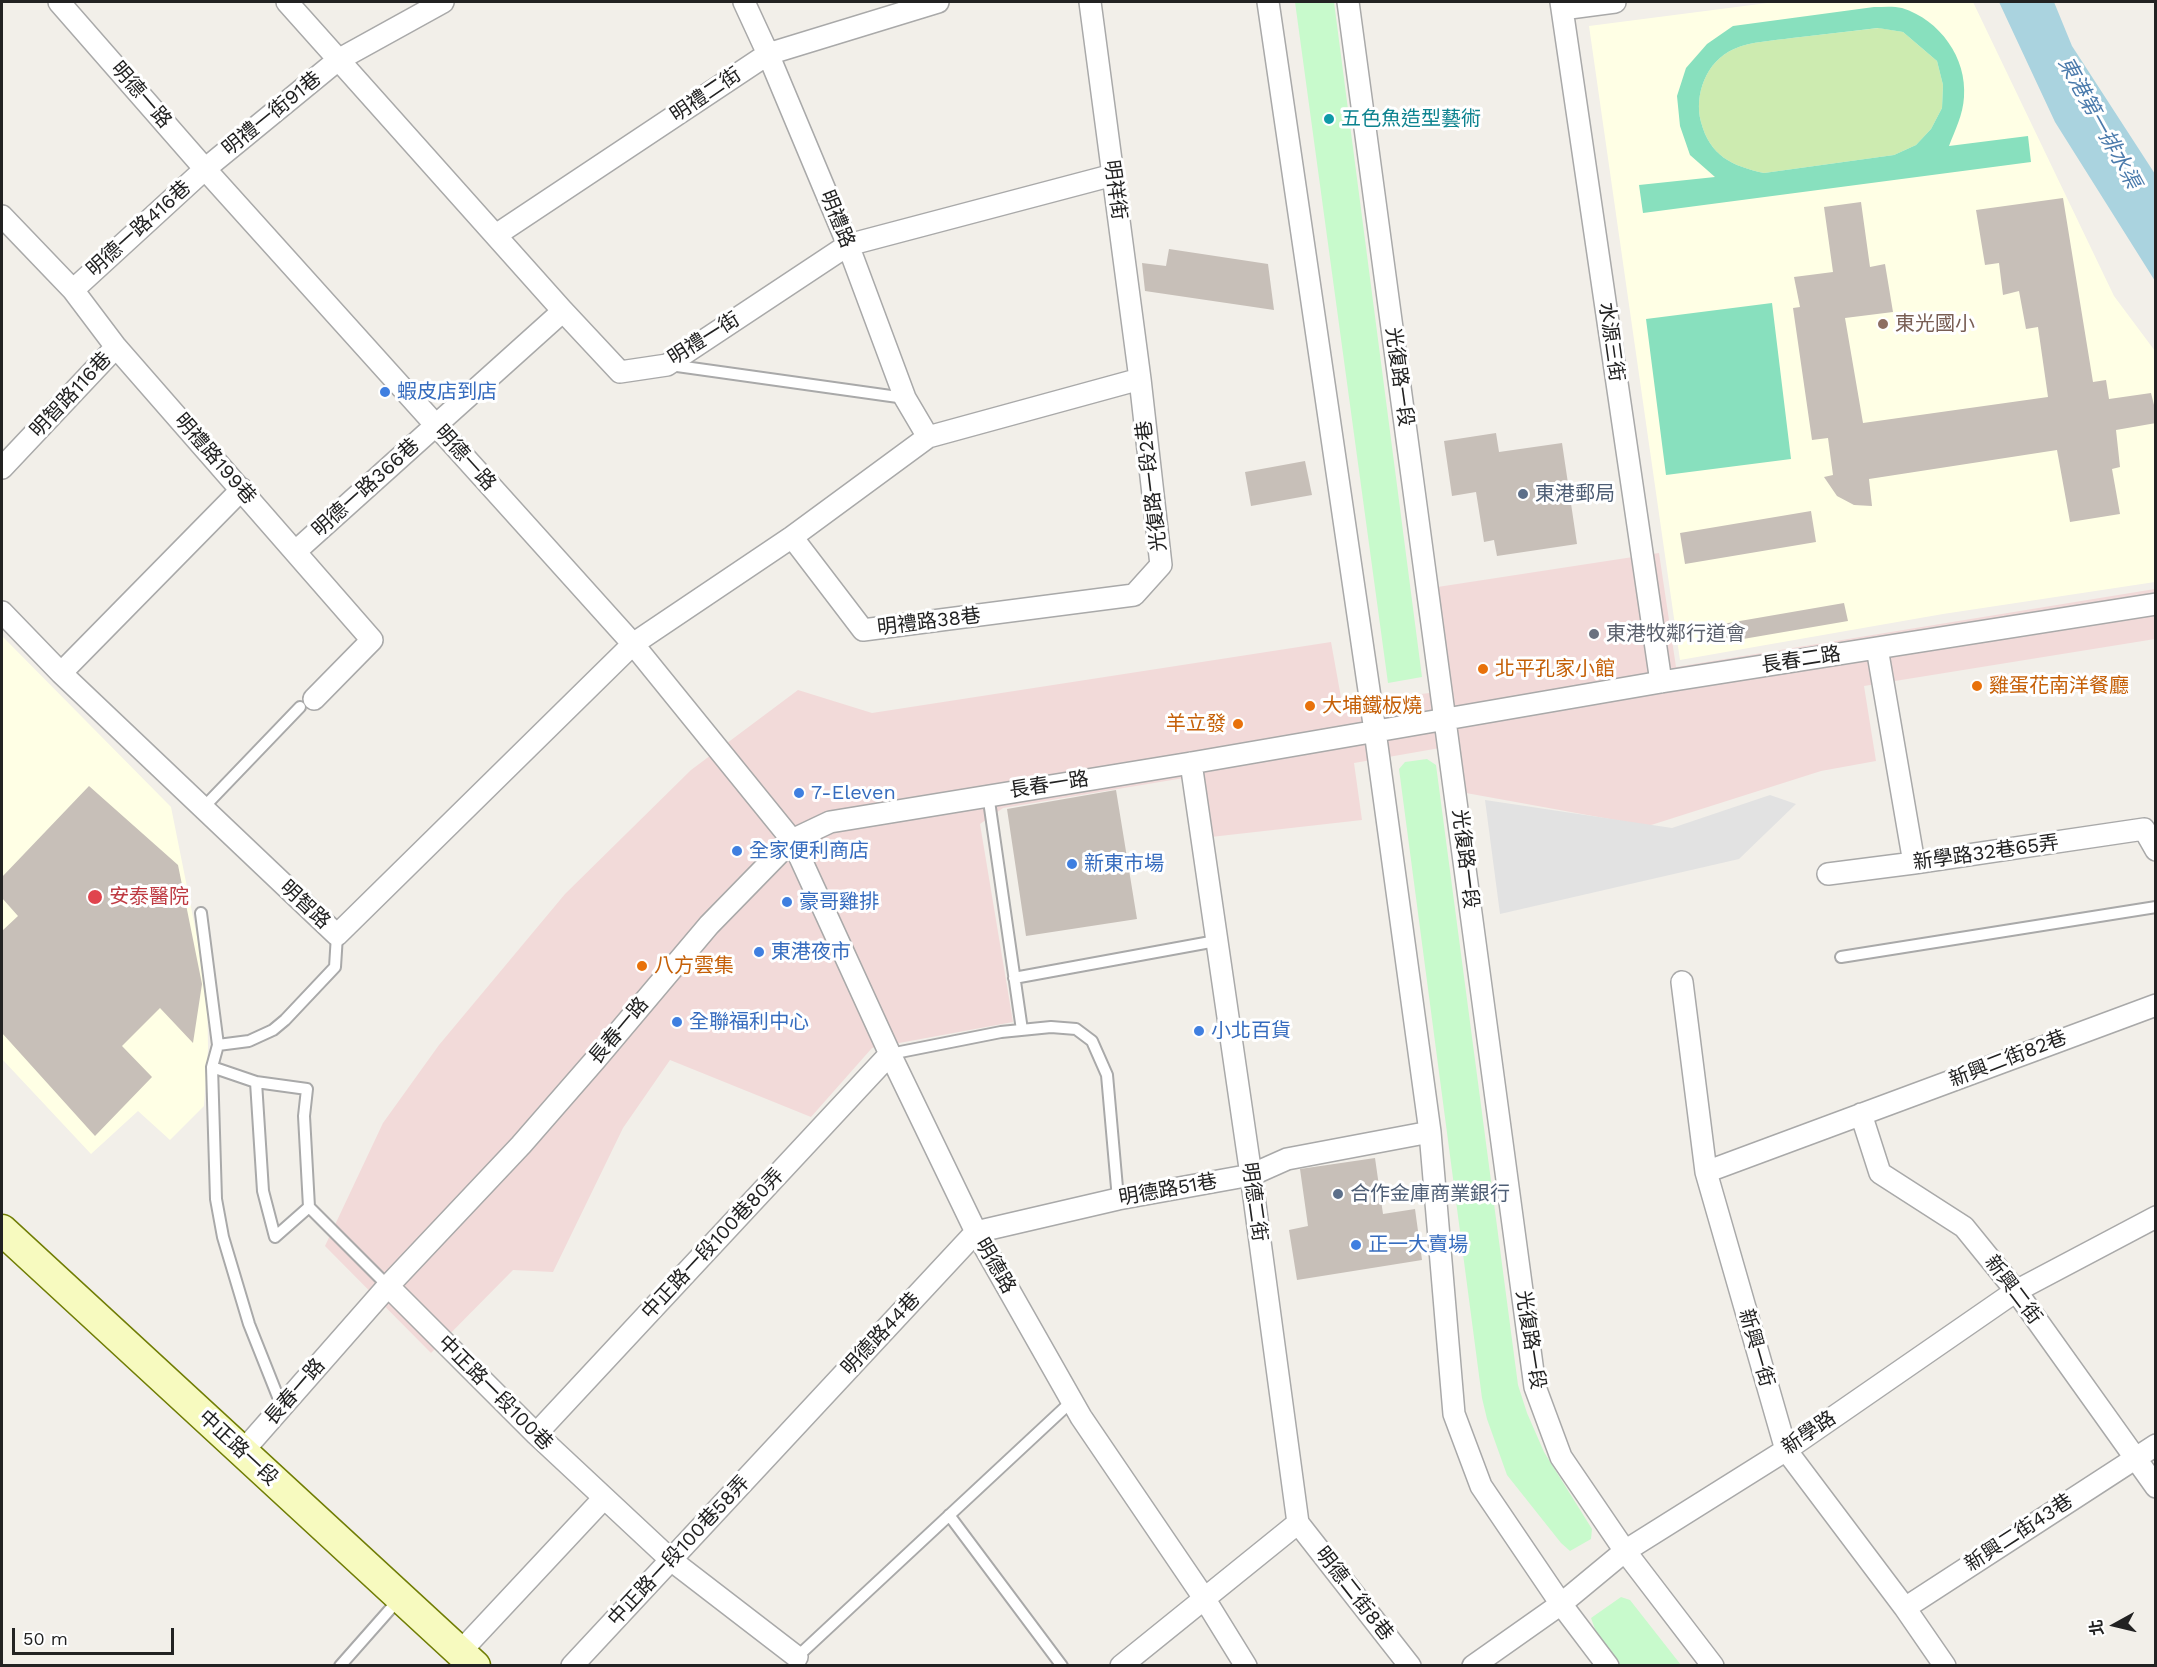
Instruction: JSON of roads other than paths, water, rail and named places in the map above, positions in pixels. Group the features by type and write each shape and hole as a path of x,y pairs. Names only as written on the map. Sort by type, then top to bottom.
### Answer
{"main road":[{"name":"中正路一段","path":"2,1230 467,1658"}],"street":[{"name":"明德一路","path":"59,2 205,169 633,644 792,840"},
{"name":"明禮一街","path":"287,2 620,372 667,365 848,245 1113,175"},
{"name":"明禮一街91巷","path":"205,169 338,60 443,2"},
{"name":"明禮路","path":"744,2 848,245 905,398 928,437"},
{"name":"明禮二街","path":"496,235 768,54 938,2"},
{"name":"明祥街","path":"1090,2 1140,379"},
{"path":"1268,2 1375,731 1430,1132 1454,1414 1481,1486 1561,1604 1608,1665"},
{"name":"光復路一段","path":"1348,2 1535,1387 1561,1457 1625,1551 1713,1665"},
{"path":"1561,5 1616,2"},
{"name":"水源三街","path":"1561,5 1661,682"},
{"name":"明德一路416巷","path":"73,290 205,169"},
{"name":"明禮路199巷","path":"2,216 73,290 116,347 372,640 307,703"},
{"name":"明德一路366巷","path":"296,551 563,311"},
{"name":"明智路116巷","path":"2,468 116,347"},
{"path":"633,644 792,537 928,437 1140,379"},
{"name":"光復路一段2巷","path":"1004,612 1134,595 1161,565 1140,379"},
{"path":"61,673 242,489"},
{"name":"明禮路38巷","path":"792,537 863,630 1004,612"},
{"name":"長春二路","path":"1446,718 2156,604"},
{"name":"明智路","path":"2,612 61,673 337,935 633,644"},
{"path":"1877,648 1914,863"},
{"name":"長春一路","path":"243,1451 388,1286 529,1136 709,925 792,840 830,822 988,794 1191,763 1446,718"},
{"name":"明德二街","path":"1191,763 1251,1175 1298,1523"},
{"name":"新學路32巷65弄","path":"1828,874 2144,829 2156,850"},
{"name":"明德路","path":"792,840 890,1054 976,1232 1072,1401 1204,1598 1246,1665"},
{"name":"新興一街","path":"1682,982 1706,1172 1786,1450 1945,1665"},
{"name":"新興二街82巷","path":"1706,1172 2156,1005"},
{"name":"中正路一段100巷80弄","path":"536,1434 890,1054"},
{"name":"新興二街","path":"1861,1114 1880,1173 1964,1227 2016,1291 2156,1487"},
{"name":"明德路51巷","path":"976,1232 1118,1199 1251,1175 1287,1159 1430,1132"},
{"name":"新學路","path":"1473,1665 1561,1604 1625,1551 1786,1450 2016,1291 2156,1217"},
{"name":"明德路44巷","path":"786,1437 976,1232"},
{"name":"中正路一段100巷","path":"388,1286 536,1434 670,1560 797,1657"},
{"name":"中正路一段100巷58弄","path":"572,1665 786,1437"},
{"name":"新興二街43巷","path":"1905,1608 2156,1445"},
{"path":"467,1658 604,1498"},
{"path":"1121,1665 1298,1523"},
{"name":"明德二街8巷","path":"1298,1523 1410,1665"}],"lane":[{"path":"667,365 905,398"},
{"path":"203,808 307,703"},
{"path":"988,794 1022,1030"},
{"path":"1841,957 2156,907"},
{"path":"201,913 218,1045 212,1067 216,1199 223,1237 249,1324 282,1407"},
{"path":"218,1045 249,1041 273,1030 285,1020 335,967 337,935"},
{"path":"1014,978 1216,940"},
{"path":"890,1054 1022,1030 1051,1027 1076,1029 1092,1041 1107,1075 1118,1199"},
{"path":"212,1067 256,1082 307,1089 304,1116 309,1207 388,1286"},
{"path":"256,1082 263,1191 275,1237 309,1207"},
{"path":"797,1657 1072,1401"},
{"path":"950,1515 1062,1665"},
{"path":"340,1665 401,1597"}],"water":[{"name":"東港第一排水渠","path":"1999,2 2054,2 2072,46 2155,174 2155,281 2055,122"}],"place":[{"name":"五色魚造型藝術","path":"1329,119"},
{"name":"東光國小","path":"1883,324"},
{"name":"蝦皮店到店","path":"385,392"},
{"name":"東港郵局","path":"1523,494"},
{"name":"東港牧鄰行道會","path":"1594,634"},
{"name":"北平孔家小館","path":"1483,669"},
{"name":"雞蛋花南洋餐廳","path":"1977,686"},
{"name":"大埔鐵板燒","path":"1310,706"},
{"name":"羊立發","path":"1238,724"},
{"name":"7-Eleven","path":"799,793"},
{"name":"全家便利商店","path":"737,851"},
{"name":"新東市場","path":"1072,864"},
{"name":"安泰醫院","path":"95,897"},
{"name":"豪哥雞排","path":"787,902"},
{"name":"東港夜市","path":"759,952"},
{"name":"八方雲集","path":"642,966"},
{"name":"全聯福利中心","path":"677,1022"},
{"name":"小北百貨","path":"1199,1031"},
{"name":"合作金庫商業銀行","path":"1338,1194"},
{"name":"正一大賣場","path":"1356,1245"}]}
